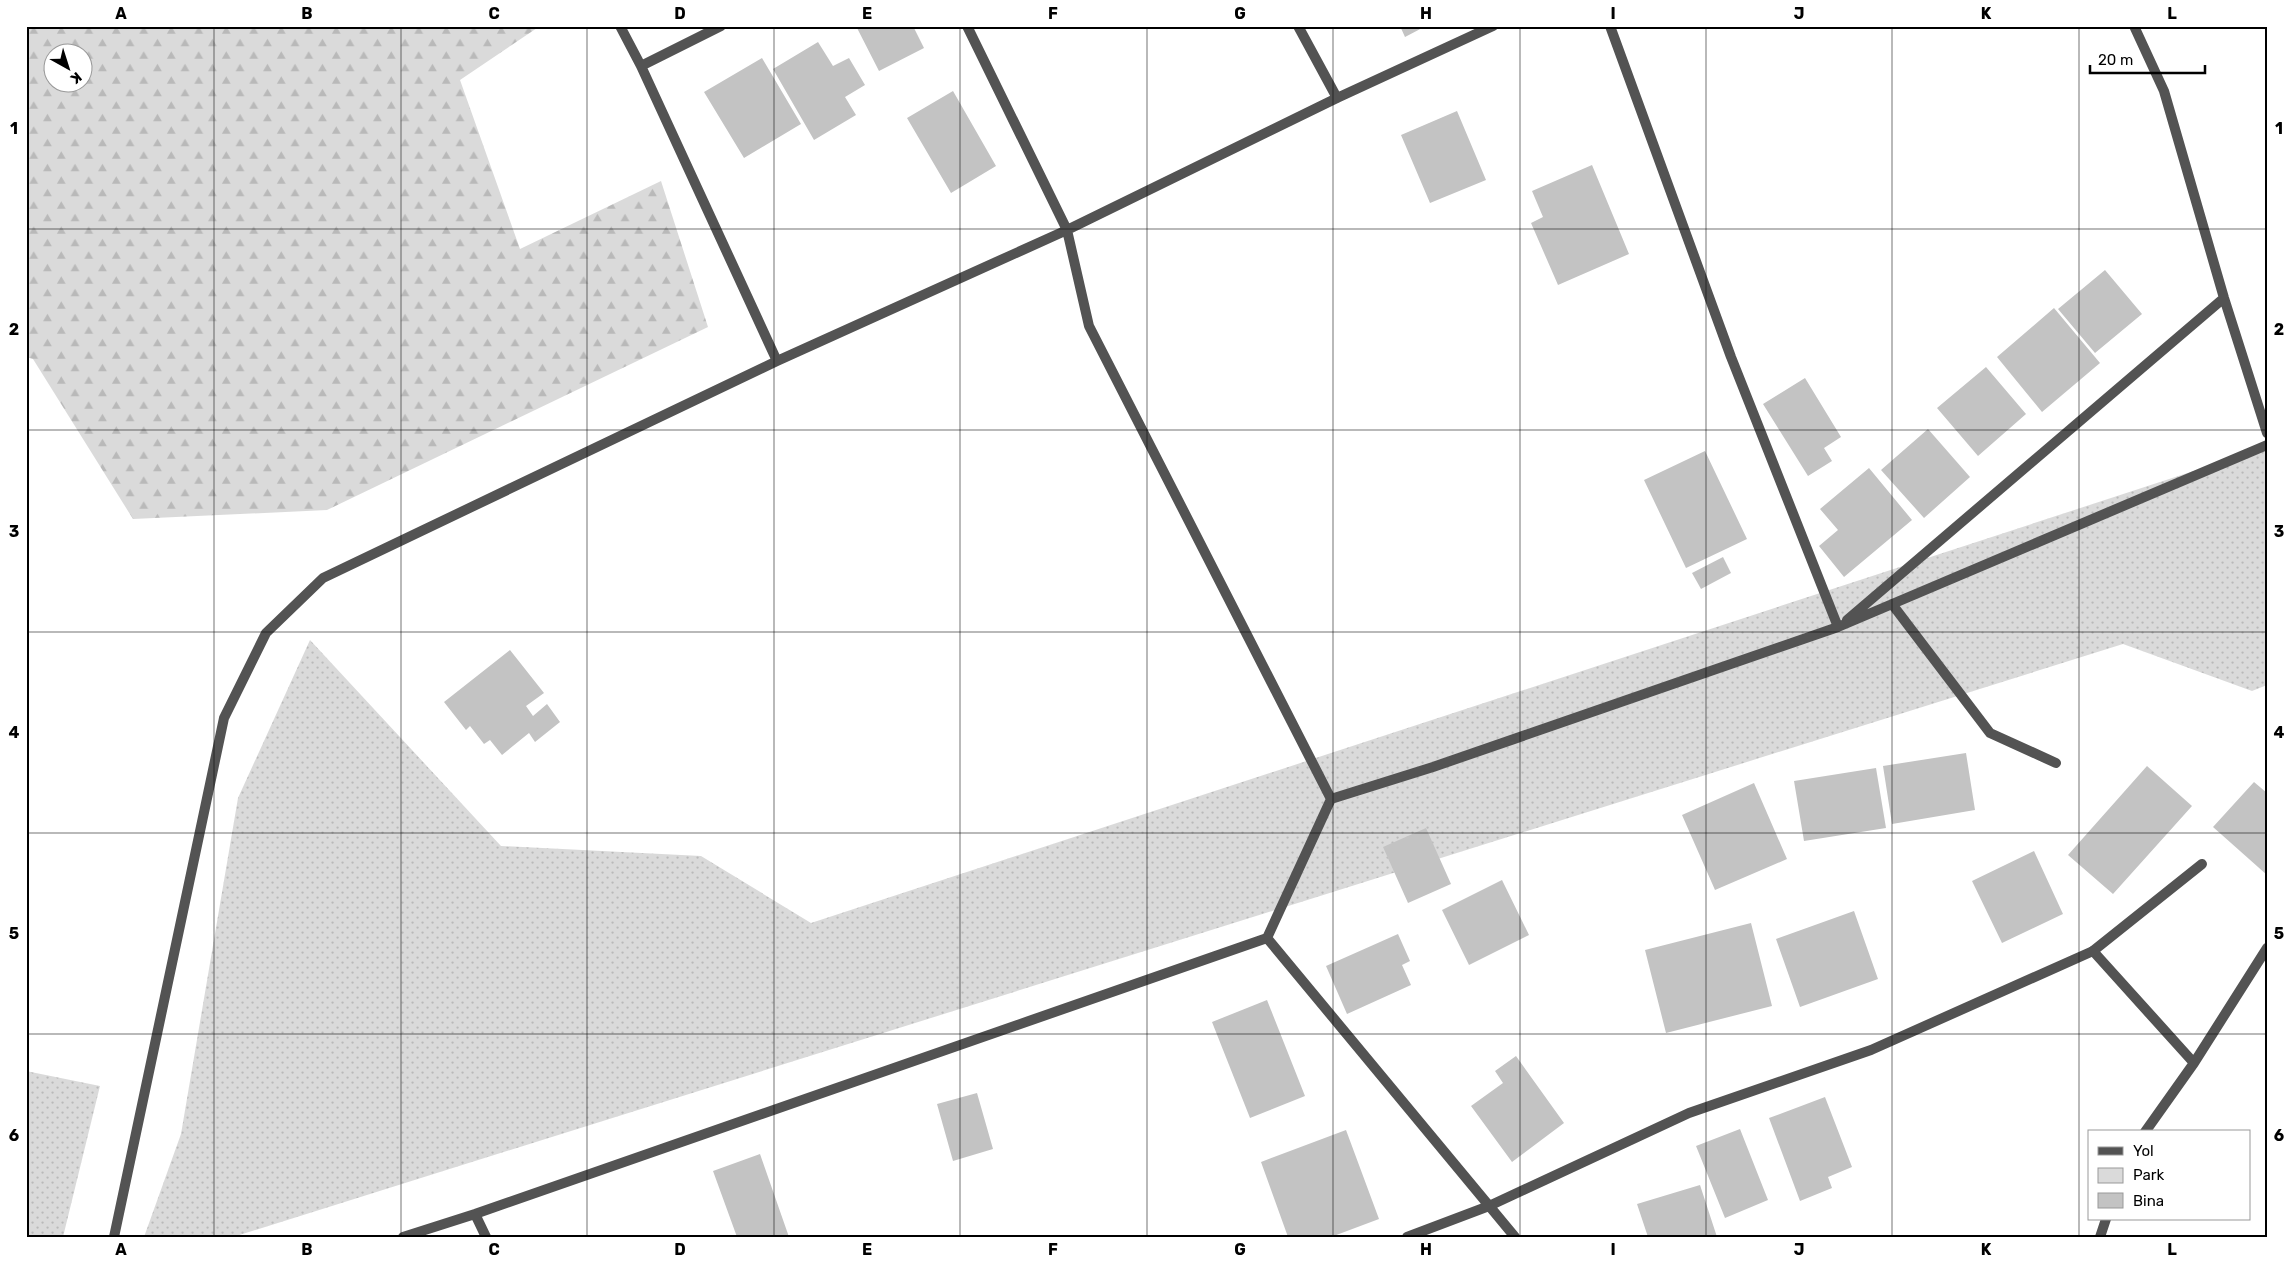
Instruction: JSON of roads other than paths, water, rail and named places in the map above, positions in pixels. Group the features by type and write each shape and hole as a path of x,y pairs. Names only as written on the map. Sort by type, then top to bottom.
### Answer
{"street":[{"path":"620,26 641,66 777,361"},
{"path":"641,66 721,26"},
{"path":"966,26 1067,230 1089,326 1331,799"},
{"path":"1298,26 1337,98"},
{"path":"114,1237 224,718 266,634 323,578 777,361 1067,230 1337,98 1493,26"},
{"path":"1610,26 1731,357 1838,627"},
{"path":"2134,26 2164,90 2224,298 2267,433"},
{"path":"1838,627 2224,298"},
{"path":"403,1237 1267,938 1331,799 1433,767 1838,627 2267,445"},
{"path":"1892,604 1990,733 2056,763"},
{"path":"1407,1237 1489,1206 1689,1112 1871,1050 2093,951 2202,864"},
{"path":"1267,938 1516,1237"},
{"path":"2145,1130 2194,1063 2267,948"},
{"path":"2093,951 2194,1063"},
{"path":"474,1214 486,1237"},
{"path":"2100,1237 2106,1220"}]}
